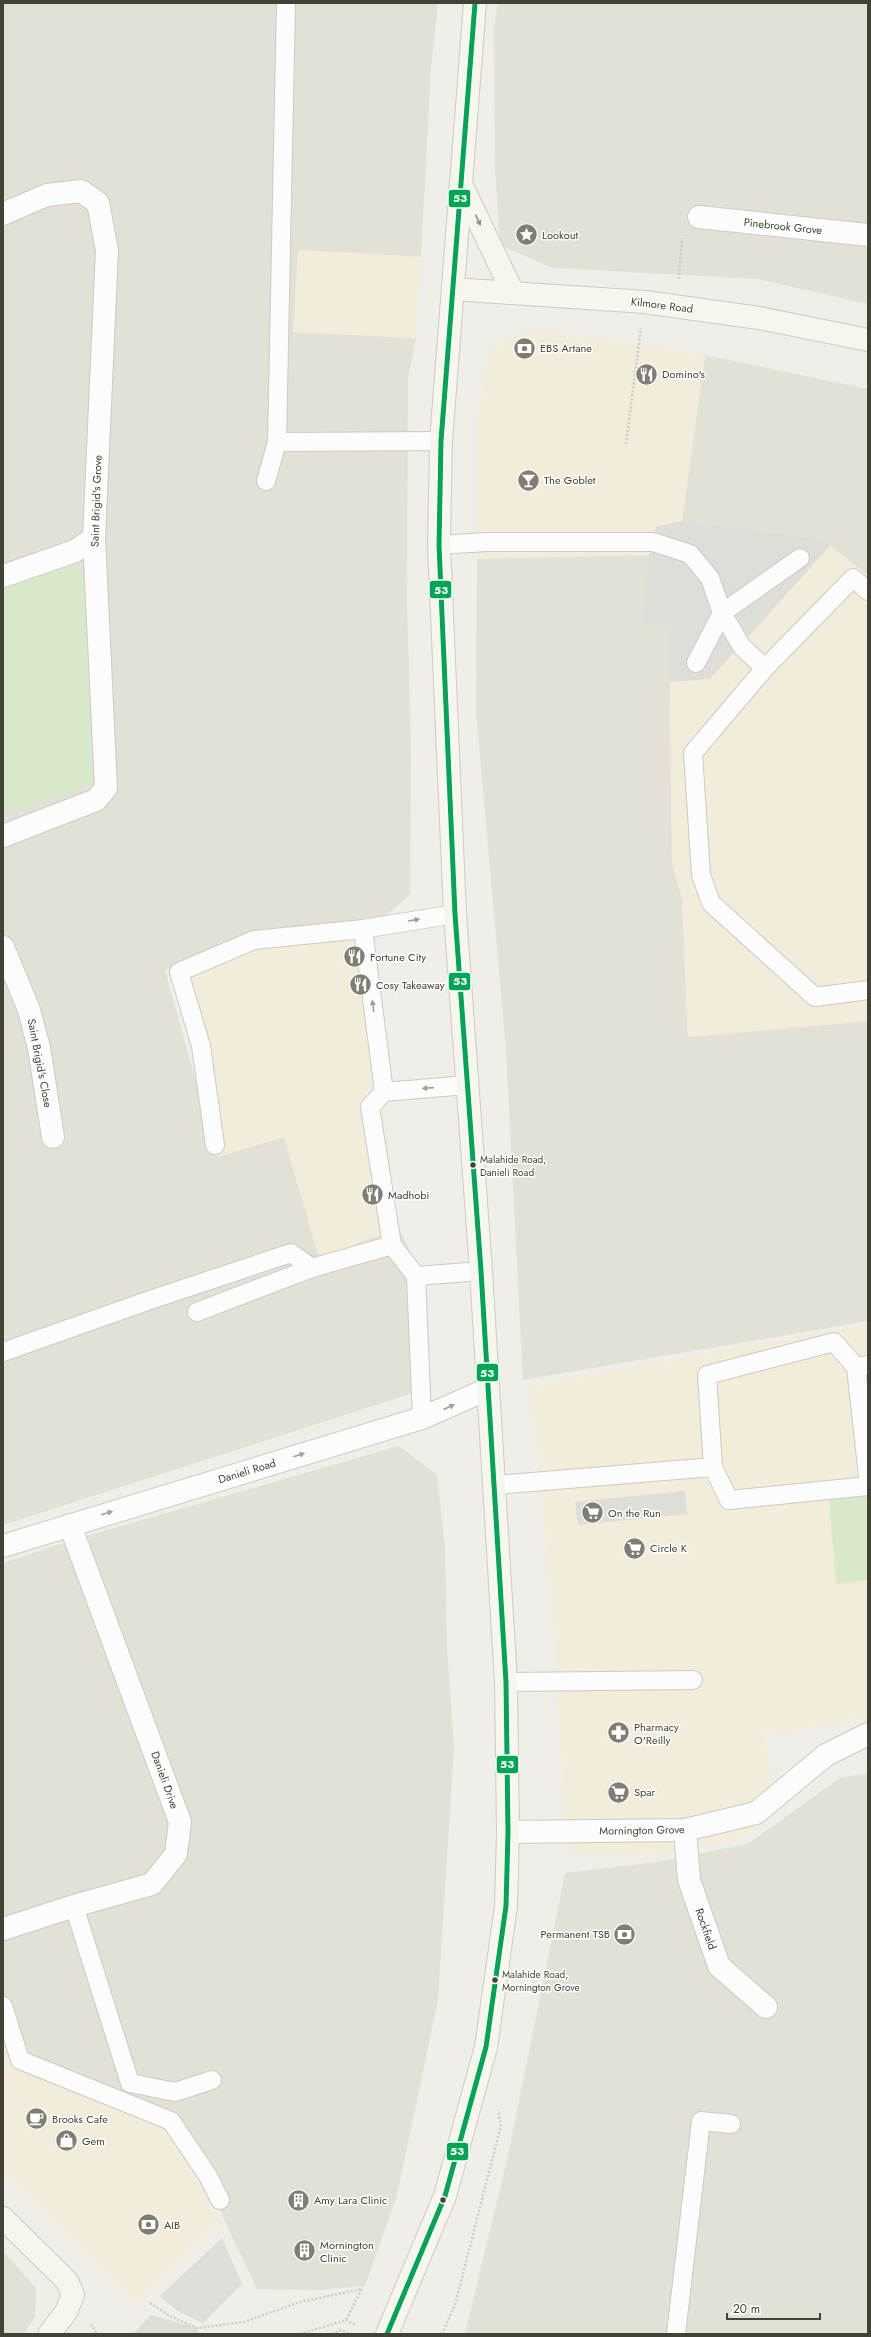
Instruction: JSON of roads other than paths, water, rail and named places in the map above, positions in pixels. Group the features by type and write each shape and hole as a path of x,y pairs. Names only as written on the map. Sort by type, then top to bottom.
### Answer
{"main road":[{"path":"386,2334 445,2196 486,2046 506,1906 508,1832 506,1682 481,1271 455,914 439,545 441,441 475,3"},
{"path":"461,185 513,293"},
{"name":"Kilmore Road","path":"453,289 645,302 760,318 868,340"},
{"path":"3,2218 67,2281 73,2295 66,2312 49,2334"}],"street":[{"name":"Saint Brigid's Grove","path":"3,214 47,195 81,191 98,203 107,250 94,538 106,788 96,800 3,836"},
{"name":"Pinebrook Grove","path":"699,217 868,235"},
{"path":"3,576 75,551 94,538"},
{"name":"Saint Brigid's Close","path":"3,947 29,1010 39,1048 53,1137"},
{"name":"Danieli Road","path":"3,1546 422,1418 488,1389"},
{"name":"Danieli Drive","path":"3,1929 74,1906 152,1884 176,1854 180,1822 70,1525"},
{"name":"Mornington Grove","path":"508,1832 685,1830 756,1813 826,1755 868,1734"},
{"name":"Rockfield","path":"685,1830 689,1880 719,1966 766,2007"}],"lane":[{"path":"266,481 277,442 286,3"},
{"path":"277,442 441,441"},
{"path":"439,545 487,542 653,542 690,554 710,578 722,613 742,647 765,668"},
{"path":"696,663 722,613 800,558"},
{"path":"868,591 853,578 765,668 693,753 701,875 711,903 815,997 868,990"},
{"path":"215,1145 201,1046 179,972 254,940 363,929 455,914"},
{"path":"363,929 384,1092"},
{"path":"422,1418 416,1276 392,1245 370,1107 384,1092 467,1085"},
{"path":"197,1312 312,1268 392,1245"},
{"path":"3,1352 150,1300 291,1253 312,1268"},
{"path":"416,1276 481,1271"},
{"path":"868,1476 862,1366 834,1342 707,1375 713,1467 729,1500 868,1486"},
{"path":"495,1485 713,1467"},
{"path":"506,1682 693,1680"},
{"path":"74,1906 130,2083 175,2092 212,2080"},
{"path":"3,2006 20,2060 171,2121 208,2176 220,2200"},
{"path":"676,2334 701,2121 731,2124"}],"place":[{"name":"Lookout","path":"527,235"},
{"name":"EBS Artane","path":"524,348"},
{"name":"Domino's","path":"647,374"},
{"name":"The Goblet","path":"528,480"},
{"name":"Fortune City","path":"355,957"},
{"name":"Cosy Takeaway","path":"361,985"},
{"name":"Malahide Road, Danieli Road","path":"473,1165"},
{"name":"Madhobi","path":"372,1195"},
{"name":"On the Run","path":"593,1513"},
{"name":"Circle K","path":"635,1548"},
{"name":"Pharmacy O'Reilly","path":"618,1733"},
{"name":"Spar","path":"618,1792"},
{"name":"Permanent TSB","path":"625,1934"},
{"name":"Malahide Road, Mornington Grove","path":"495,1980"},
{"name":"Brooks Cafe","path":"37,2119"},
{"name":"Gem","path":"66,2141"},
{"name":"Amy Lara Clinic","path":"299,2200"},
{"name":"AIB","path":"149,2225"},
{"name":"Mornington Clinic","path":"305,2251"}]}
